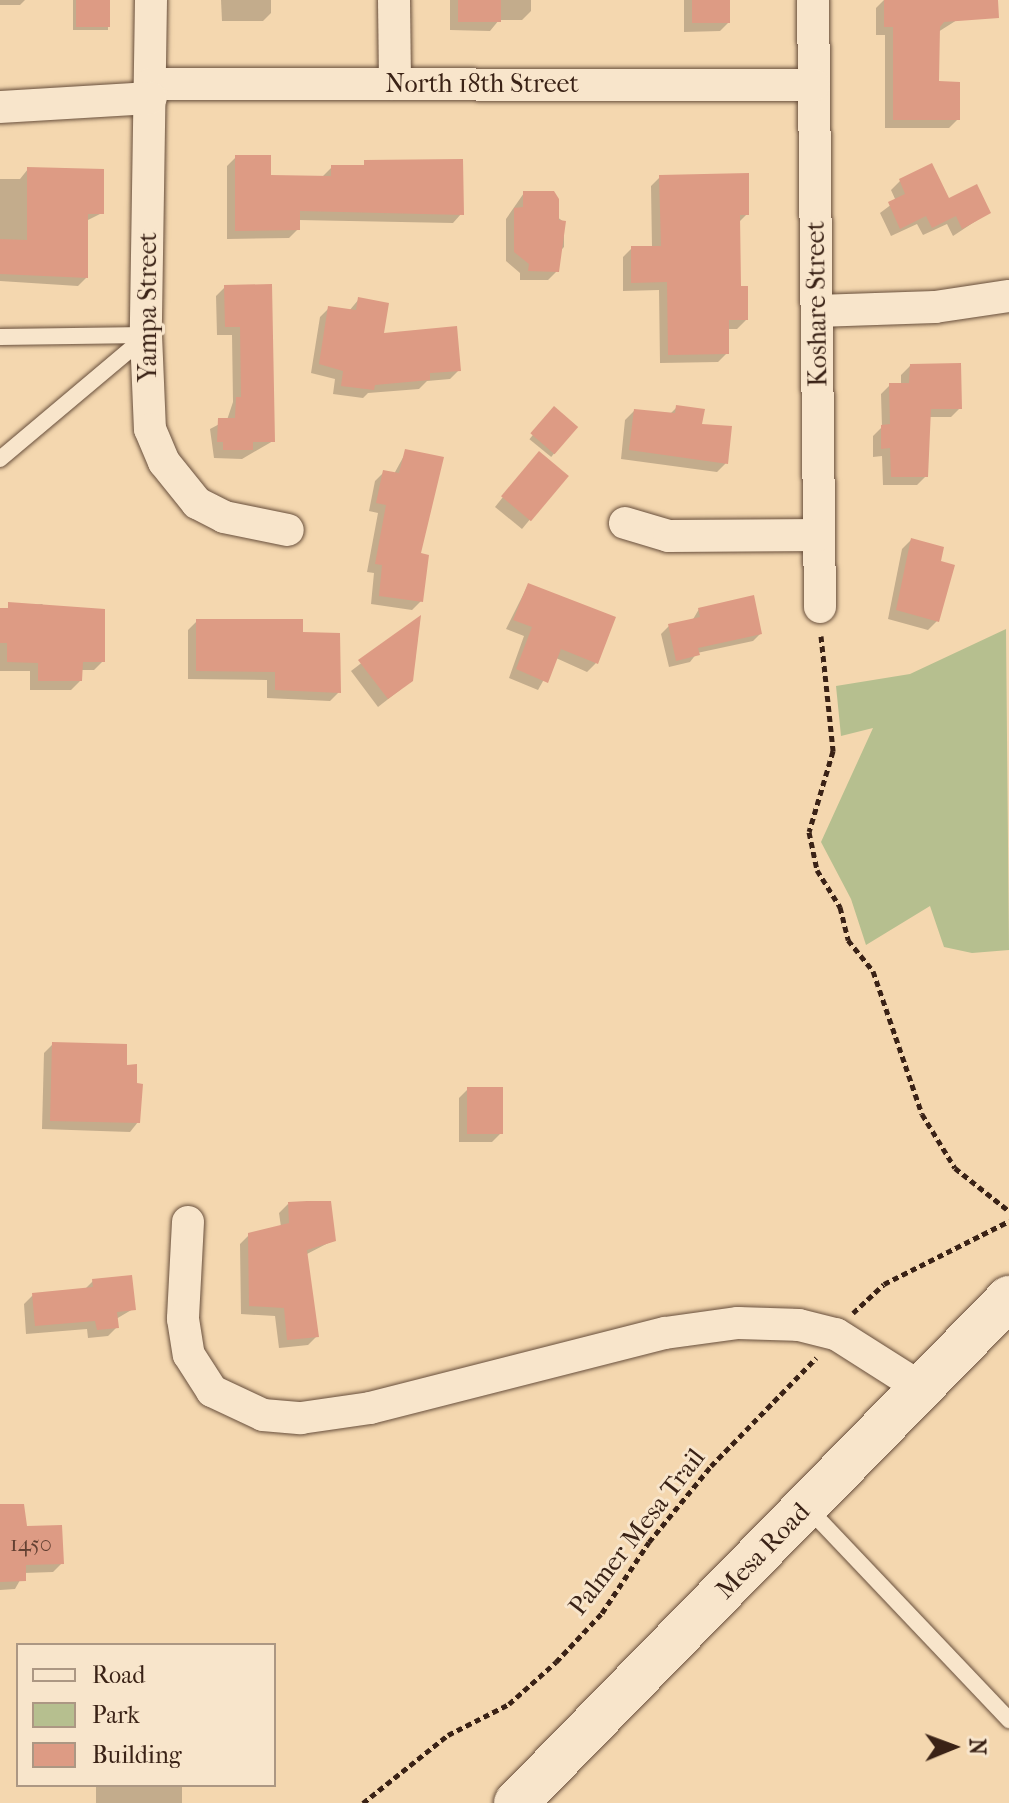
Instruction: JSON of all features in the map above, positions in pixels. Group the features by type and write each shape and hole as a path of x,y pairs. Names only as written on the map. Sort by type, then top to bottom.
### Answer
{"main road":[{"name":"Mesa Road","path":"516,1803 1009,1298"}],"street":[{"name":"Yampa Street","path":"151,0 146,335 150,429 178,483 211,512 288,530"},
{"path":"394,0 395,84"},
{"name":"Koshare Street","path":"813,0 820,607"},
{"name":"North 18th Street","path":"0,107 151,91 395,84 814,85"},
{"path":"817,311 935,307 1009,296"},
{"path":"625,523 669,536 819,535"},
{"path":"188,1222 183,1319 189,1355 212,1391 263,1415 301,1418 370,1408 714,1325 799,1325 836,1334 921,1388"}],"lane":[{"path":"0,337 146,335"},
{"path":"0,459 146,335"},
{"path":"806,1506 1009,1720"}],"path":[{"path":"820,607 833,751 809,832 817,870 840,907 848,940 873,971 928,1124 955,1168 1009,1211"},
{"name":"Palmer Mesa Trail","path":"363,1803 448,1735 509,1704 556,1662 602,1613 649,1542 711,1466 771,1409 884,1284 1009,1221"}],"green space":[{"path":"1006,629 1009,950 972,953 944,947 930,906 866,945 851,899 821,842 873,728 841,736 836,686 910,674"}],"building":[{"path":"76,0 110,0 110,27 76,27"},
{"path":"458,0 501,0 501,22 458,22"},
{"path":"692,0 730,0 730,23 692,23"},
{"path":"884,0 998,0 999,18 944,22 940,27 939,81 960,82 960,120 893,120 893,27 884,27"},
{"path":"235,155 271,155 271,175 331,176 331,165 364,165 364,160 463,159 464,215 300,211 300,230 235,231"},
{"path":"932,163 949,198 977,184 991,213 962,229 956,216 932,228 926,216 900,229 888,202 905,194 899,179"},
{"path":"27,167 104,169 104,214 88,214 88,278 0,274 0,239 27,240"},
{"path":"749,173 749,215 740,215 741,286 748,286 748,320 729,320 729,354 668,355 667,282 631,283 631,246 661,246 659,175"},
{"path":"523,191 554,191 559,199 559,220 566,221 559,272 528,271 529,264 514,252 514,208 523,207"},
{"path":"272,284 275,442 253,442 253,450 223,450 223,442 217,442 218,418 235,418 236,397 241,397 240,327 225,327 224,285"},
{"path":"358,297 389,303 384,333 457,326 461,371 430,373 430,380 375,385 374,390 341,386 343,371 319,364 328,306 356,310"},
{"path":"961,363 962,409 931,409 928,477 891,477 890,448 881,449 881,425 890,424 889,383 909,383 910,364"},
{"path":"676,405 705,409 702,424 732,426 728,464 629,450 634,409 675,413"},
{"path":"554,406 578,427 555,454 530,433"},
{"path":"405,449 444,457 421,553 429,555 423,602 379,596 382,565 375,564 386,505 376,503 383,470 399,473"},
{"path":"539,451 569,476 531,521 501,496"},
{"path":"911,538 944,547 941,561 955,565 939,622 896,610"},
{"path":"528,583 616,617 598,664 561,649 548,683 516,669 532,627 513,620"},
{"path":"754,595 762,634 698,648 700,655 676,661 668,624 700,617 698,608"},
{"path":"8,602 105,609 105,662 83,662 82,681 38,681 38,663 7,662 7,643 0,643 0,608 8,608"},
{"path":"421,615 413,681 388,699 358,660"},
{"path":"196,619 303,619 303,632 340,633 341,693 275,690 275,672 196,671"},
{"path":"52,1042 127,1044 127,1065 137,1064 137,1083 143,1084 140,1123 50,1121"},
{"path":"467,1087 503,1087 503,1134 467,1134"},
{"path":"331,1201 336,1241 307,1250 319,1337 287,1340 284,1308 249,1306 248,1233 289,1223 288,1202"},
{"path":"132,1275 136,1310 117,1312 119,1328 97,1330 95,1321 35,1326 32,1293 93,1287 92,1279"},
{"path":"0,1504 24,1504 27,1526 62,1525 64,1564 26,1565 26,1581 0,1582"}]}
